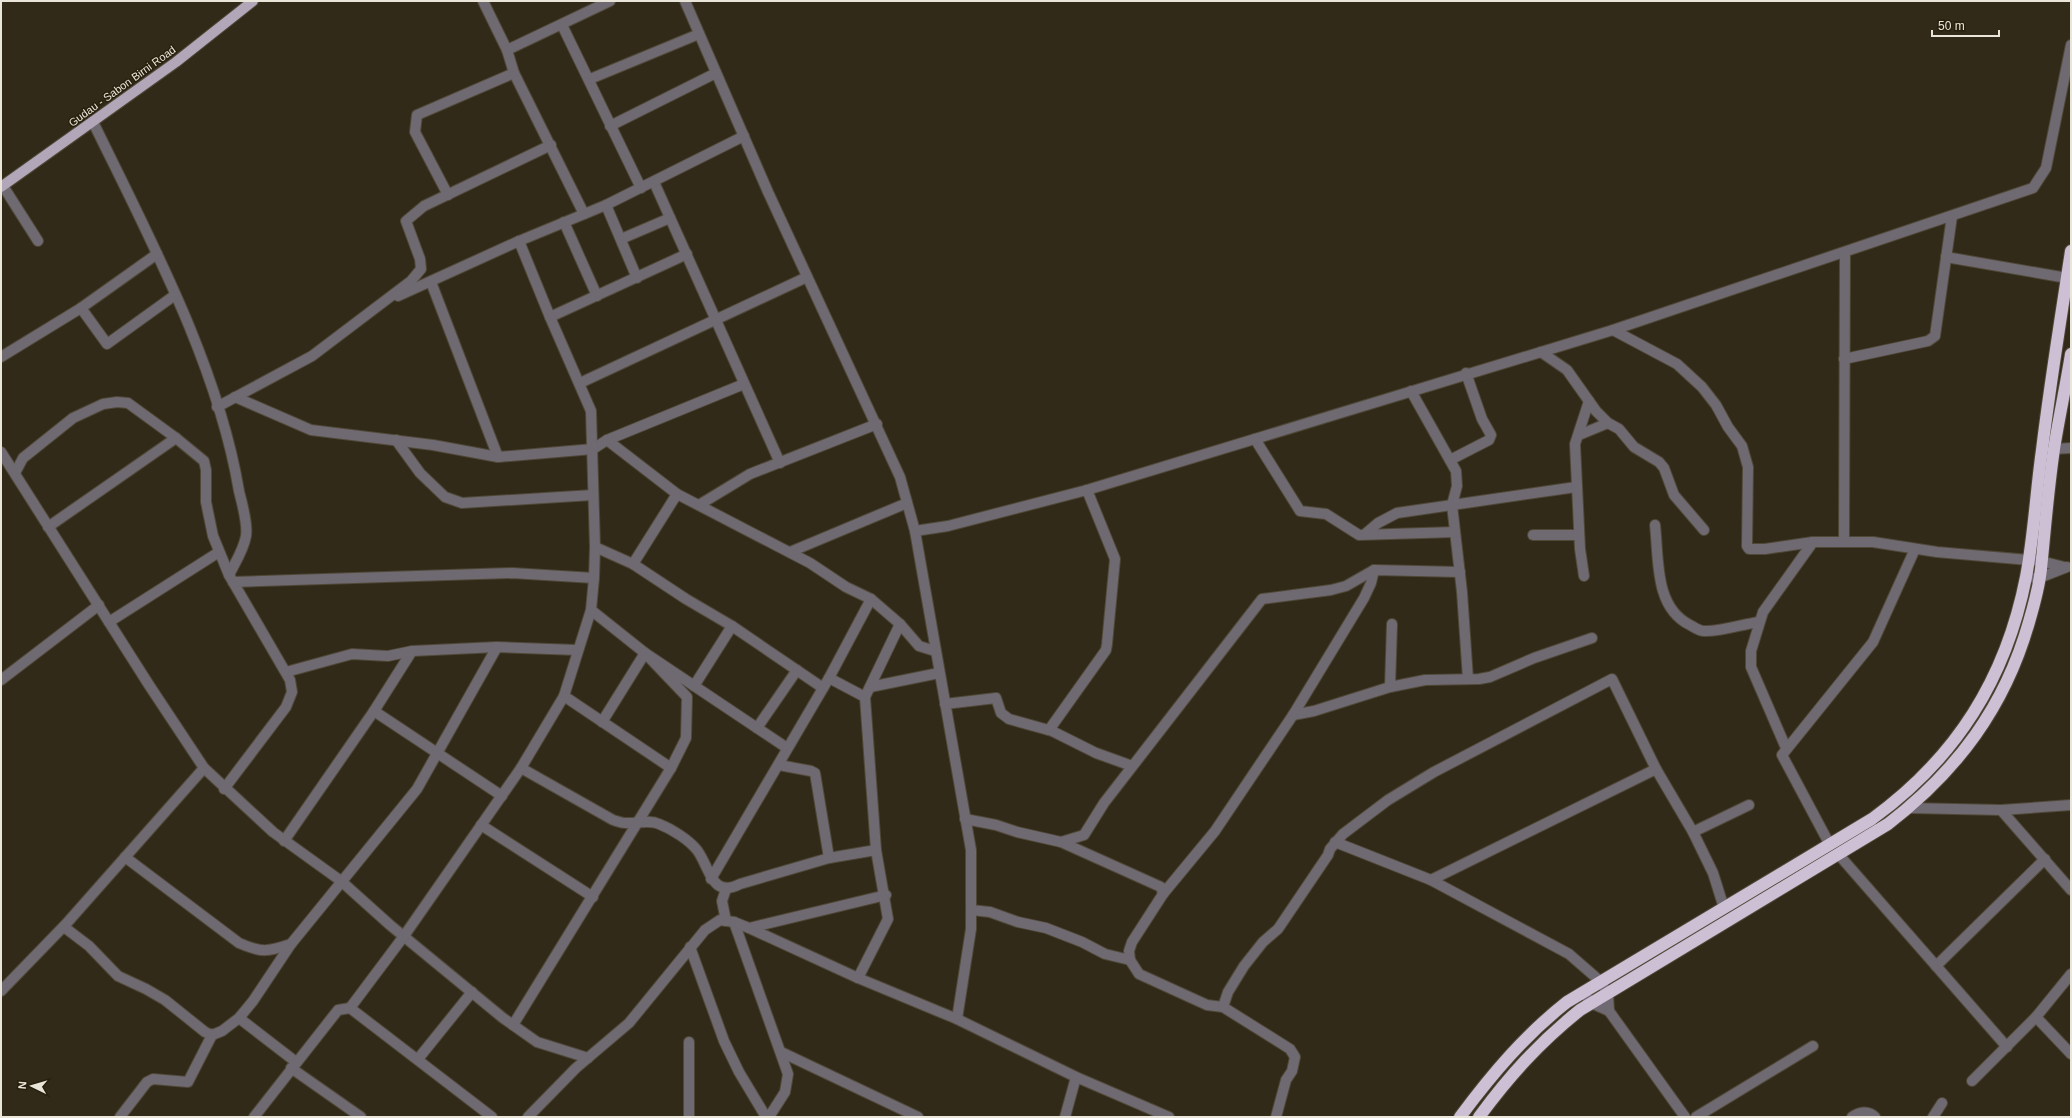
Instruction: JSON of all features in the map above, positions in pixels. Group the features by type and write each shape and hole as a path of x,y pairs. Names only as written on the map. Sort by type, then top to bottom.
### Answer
{"highway":[{"path":"1478,1117 1502,1085 1538,1046 1580,1010 1793,883 1888,824 1930,789 1966,749 1993,709 2007,681 2025,637 2039,578 2035,560 2044,434 2071,252"},
{"path":"1460,1117 1488,1080 1525,1038 1546,1019 1583,992 1668,943 1872,818 1908,790 1945,753 1976,711 2001,662 2019,609 2026,577 2035,560 2071,354"}],"main road":[{"name":"Gudau - Sabon Birni Road","path":"2,186 182,58 253,1"}],"street":[{"path":"483,1 507,50 514,73 584,214"},
{"path":"507,50 610,1"},
{"path":"685,1 807,276 877,424 900,477 915,531 971,850 971,929 957,1019"},
{"path":"562,25 590,80 610,126 641,188"},
{"path":"590,80 699,34"},
{"path":"915,531 948,526 1088,490 1411,392 1466,373 1613,330 2033,188 2046,168 2071,45"},
{"path":"448,195 415,132 417,115 514,73"},
{"path":"610,126 716,73"},
{"path":"93,122 157,254 175,295 198,349 217,407 235,468 246,535 231,578"},
{"path":"386,301 519,241 606,205 744,136"},
{"path":"217,407 312,356 411,281 421,269 420,259 406,221 424,206 551,145"},
{"path":"654,182 687,254 714,320 780,463"},
{"path":"2,186 38,241"},
{"path":"606,205 637,278"},
{"path":"1844,359 1928,341 1935,336 1952,216"},
{"path":"621,239 670,218"},
{"path":"564,222 596,296"},
{"path":"254,1117 293,1065 338,1010 350,1008 404,936 521,768 564,696 577,650 591,610 595,547 591,411 519,241"},
{"path":"1844,252 1844,540"},
{"path":"1,357 81,308 157,254"},
{"path":"550,317 687,254"},
{"path":"1946,257 2067,278"},
{"path":"580,383 807,276"},
{"path":"431,282 498,457"},
{"path":"81,308 107,344 175,295"},
{"path":"1613,330 1677,364 1702,387 1716,405 1728,427 1742,446 1748,467 1747,546 1749,549 1765,549 1813,542 1844,540 1874,542 1915,549 2035,560 2068,567"},
{"path":"1541,352 1567,370 1578,383 1589,401 1608,424 1620,429 1634,447 1659,462 1664,468 1674,495 1704,530"},
{"path":"1450,460 1489,440 1491,434 1482,419 1466,373"},
{"path":"235,397 311,430 433,445 498,457 592,449 607,440 744,384"},
{"path":"1411,392 1450,460 1457,476 1452,505 1460,572 1468,680"},
{"path":"1584,576 1579,535 1575,444 1589,401"},
{"path":"15,473 23,458 73,418 103,404 117,402 128,403 176,438 204,462 206,470 206,502 208,516 219,552 231,578 286,672 290,680 292,692 286,707 224,789"},
{"path":"699,505 750,474 877,424"},
{"path":"1579,435 1608,424"},
{"path":"48,527 176,438"},
{"path":"1255,439 1300,511 1304,513 1326,514 1359,535 1455,532"},
{"path":"396,440 420,473 445,497 462,503 593,495"},
{"path":"607,440 677,494 790,552 810,563 846,587 871,599 900,624 919,646 935,651"},
{"path":"2054,449 2071,448"},
{"path":"1,452 204,768 224,789 284,841 341,881 404,936 513,1025 537,1042 588,1058"},
{"path":"1365,534 1378,523 1397,513 1576,487"},
{"path":"1049,730 1106,650 1107,644 1115,559 1088,490"},
{"path":"633,564 677,494"},
{"path":"790,552 907,503"},
{"path":"1655,526 1664,596 1670,609 1678,617 1684,622 1705,631 1759,622"},
{"path":"1532,535 1579,535"},
{"path":"1786,748 1751,667 1751,651 1763,612 1813,542"},
{"path":"595,547 633,564 686,599 732,626 823,688"},
{"path":"1830,844 1782,758 1786,748 1873,642 1915,549"},
{"path":"109,622 219,552"},
{"path":"2026,577 2039,578 2068,567"},
{"path":"1061,842 1084,834 1104,802 1262,599 1331,590 1346,586 1374,570 1460,572"},
{"path":"1276,1117 1286,1080 1292,1071 1295,1057 1290,1049 1223,1007 1207,1005 1139,974 1130,960 1129,951 1132,942 1163,894 1215,831 1293,715 1371,583 1374,570"},
{"path":"231,578 512,573 594,578"},
{"path":"1360,578 1371,583"},
{"path":"711,879 829,678 871,599"},
{"path":"1,680 99,605"},
{"path":"591,610 645,653 787,748"},
{"path":"858,978 888,919 886,895 876,850 865,697 900,624"},
{"path":"1390,687 1392,624"},
{"path":"694,686 732,626"},
{"path":"1293,715 1314,711 1390,687 1425,680 1468,680 1490,677 1534,658 1592,638"},
{"path":"286,672 352,654 388,656 412,650 497,647 577,650"},
{"path":"120,1117 147,1082 153,1079 188,1082 212,1035 222,1031 239,1018 253,1001 291,944 417,789 497,647"},
{"path":"284,841 374,711 412,650"},
{"path":"602,722 645,653"},
{"path":"513,1025 639,822 671,768 686,738 687,697 645,653"},
{"path":"757,728 797,670"},
{"path":"870,687 939,673"},
{"path":"829,678 865,697"},
{"path":"1223,1007 1228,992 1244,966 1263,942 1278,930 1335,842 1388,800 1427,776 1612,679 1656,769 1693,832 1713,873 1724,908"},
{"path":"564,696 671,768"},
{"path":"945,704 996,698 1001,712 1009,719 1049,730 1096,753 1132,766"},
{"path":"374,711 502,796"},
{"path":"779,765 812,771 815,773 828,858"},
{"path":"1,991 64,927 204,768"},
{"path":"521,768 613,820 625,823 658,823 690,843 698,851 711,879 726,889"},
{"path":"1431,880 1656,769"},
{"path":"1693,832 1749,805"},
{"path":"1909,808 2001,810 2071,805"},
{"path":"2001,810 2071,890"},
{"path":"965,819 996,825 1017,832 1061,842 1162,887 1163,894"},
{"path":"481,825 592,897"},
{"path":"1335,842 1431,880 1569,954 1600,982 1608,994 1609,1011 1685,1117"},
{"path":"726,889 828,858 876,850"},
{"path":"1839,855 2007,1047"},
{"path":"125,857 239,943 258,951 273,950 291,944"},
{"path":"1936,966 2045,859"},
{"path":"690,947 724,1042 739,1072 767,1117 785,1092 788,1074 781,1052 722,901 726,889"},
{"path":"750,928 886,895"},
{"path":"971,910 990,912 1018,922 1046,928 1082,942 1105,954 1130,960"},
{"path":"528,1117 560,1083 629,1023 705,930 720,920 730,921 750,928 858,978 957,1019 1076,1077 1169,1117"},
{"path":"64,927 88,946 118,976 156,994 205,1032 212,1035"},
{"path":"1972,1081 2036,1017 2071,974"},
{"path":"418,1059 472,992"},
{"path":"1583,992 1591,1004 1609,1011"},
{"path":"350,1008 492,1117"},
{"path":"2036,1017 2071,1054"},
{"path":"239,1018 293,1065 358,1116"},
{"path":"689,1042 689,1117"},
{"path":"1696,1117 1813,1046"},
{"path":"781,1052 918,1117"},
{"path":"1065,1117 1076,1077"},
{"path":"1933,1117 1942,1103"},
{"path":"539,1107 543,1117"},
{"path":"1852,1117 1857,1113 1866,1112 1875,1117"}]}
